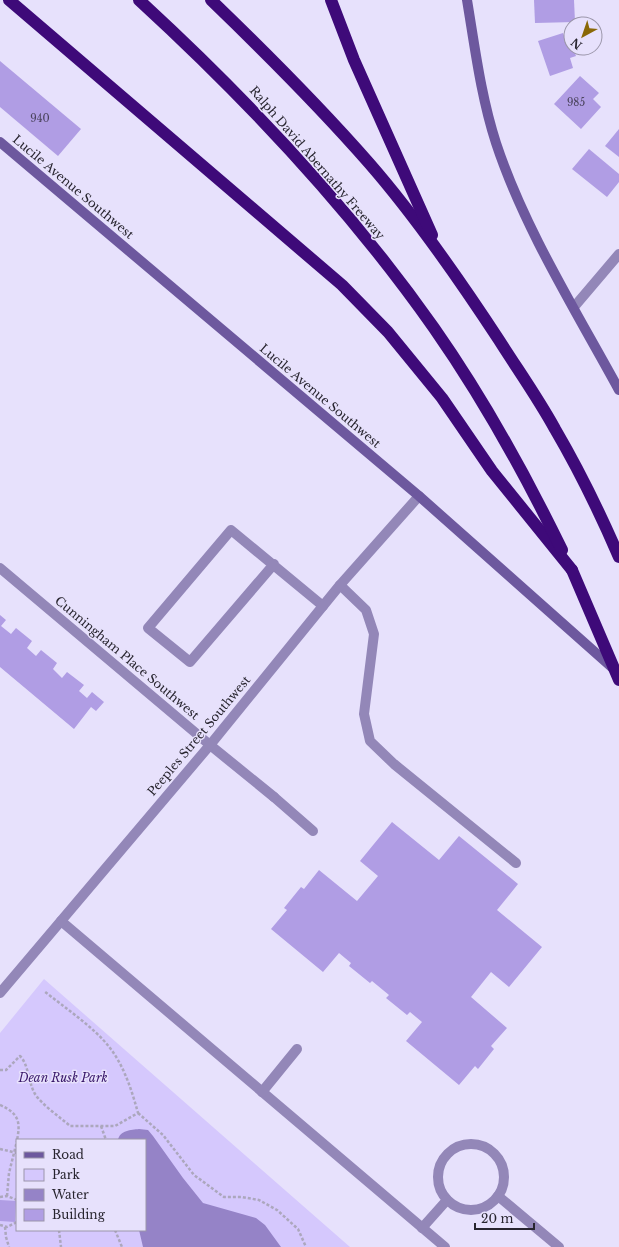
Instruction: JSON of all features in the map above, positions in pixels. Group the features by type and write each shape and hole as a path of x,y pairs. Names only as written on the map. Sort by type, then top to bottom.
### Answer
{"highway":[{"path":"9,0 342,286 388,332 442,398 492,472 502,482 572,570"},
{"name":"Ralph David Abernathy Freeway","path":"139,0 226,82 270,127 369,242 434,329 472,387 508,447 549,523 572,570 619,680"},
{"path":"211,0 279,65 323,111 370,165 439,251 492,329 555,428 588,491 619,557"},
{"path":"331,0 354,60 439,251"}],"street":[{"path":"467,0 482,83 496,142 524,213 619,390"},
{"name":"Lucile Avenue Southwest","path":"0,142 419,496 619,674"},
{"path":"574,307 619,254"},
{"name":"Peeples Street Southwest","path":"0,993 210,745 340,585 419,496"},
{"path":"274,564 190,662 148,628 231,530 274,564 323,606"},
{"name":"Cunningham Place Southwest","path":"0,568 313,831"},
{"path":"340,585 366,610 374,634 364,714 370,740 394,764 516,863"},
{"path":"61,921 445,1247"},
{"path":"262,1092 297,1049"},
{"path":"475,1143 496,1153 502,1163 505,1174 504,1186 491,1204 472,1210 461,1208 447,1200 440,1187 438,1177 439,1167 444,1156 453,1148 464,1144 475,1143"},
{"path":"498,1196 559,1247"},
{"path":"422,1228 447,1200"}],"path":[{"path":"44,991 98,1035 110,1047 118,1060 138,1113 163,1135 194,1175 224,1197 242,1197 259,1200 277,1210 298,1229 306,1247"},
{"path":"0,1070 6,1070 20,1056 26,1067 29,1082 36,1096 70,1126 114,1126 138,1113"},
{"path":"0,1105 15,1114 20,1126 17,1139"},
{"path":"101,1126 106,1139"},
{"path":"0,1149 16,1152 9,1173 7,1196"},
{"path":"0,1197 7,1196 16,1200"},
{"path":"0,1225 12,1226 16,1223"},
{"path":"5,1226 9,1247"},
{"path":"59,1231 61,1247"},
{"path":"115,1231 122,1247"}],"green space":[{"name":"Dean Rusk Park","path":"44,979 350,1247 0,1247 0,1033"}],"water":[{"path":"129,1130 148,1130 203,1203 256,1218 265,1225 281,1247 143,1247 139,1231 146,1231 146,1139 118,1139 123,1132"}],"building":[{"path":"534,0 574,0 575,16 563,16 563,22 535,23"},
{"path":"563,33 563,56 576,56 570,58 573,68 550,76 538,41"},
{"path":"0,61 81,129 58,156 0,107"},
{"path":"580,76 599,93 593,99 601,107 581,129 554,104"},
{"path":"619,129 619,157 605,146"},
{"path":"589,149 619,174 619,182 607,197 572,169"},
{"path":"0,615 6,620 1,626 11,634 16,628 32,641 27,648 36,656 41,650 57,663 53,669 62,678 67,672 84,685 79,691 87,698 92,692 104,702 96,711 91,707 74,729 0,667"},
{"path":"392,822 439,860 459,836 518,884 497,910 542,947 509,987 491,972 471,997 507,1028 491,1046 494,1049 478,1069 475,1066 459,1085 406,1041 422,1022 410,1012 407,1015 386,998 389,995 372,981 370,983 349,966 351,963 339,953 323,972 271,929 287,910 284,908 301,887 304,889 319,870 357,901 378,876 360,861"},
{"path":"0,1200 16,1201 15,1222 0,1221"}]}
